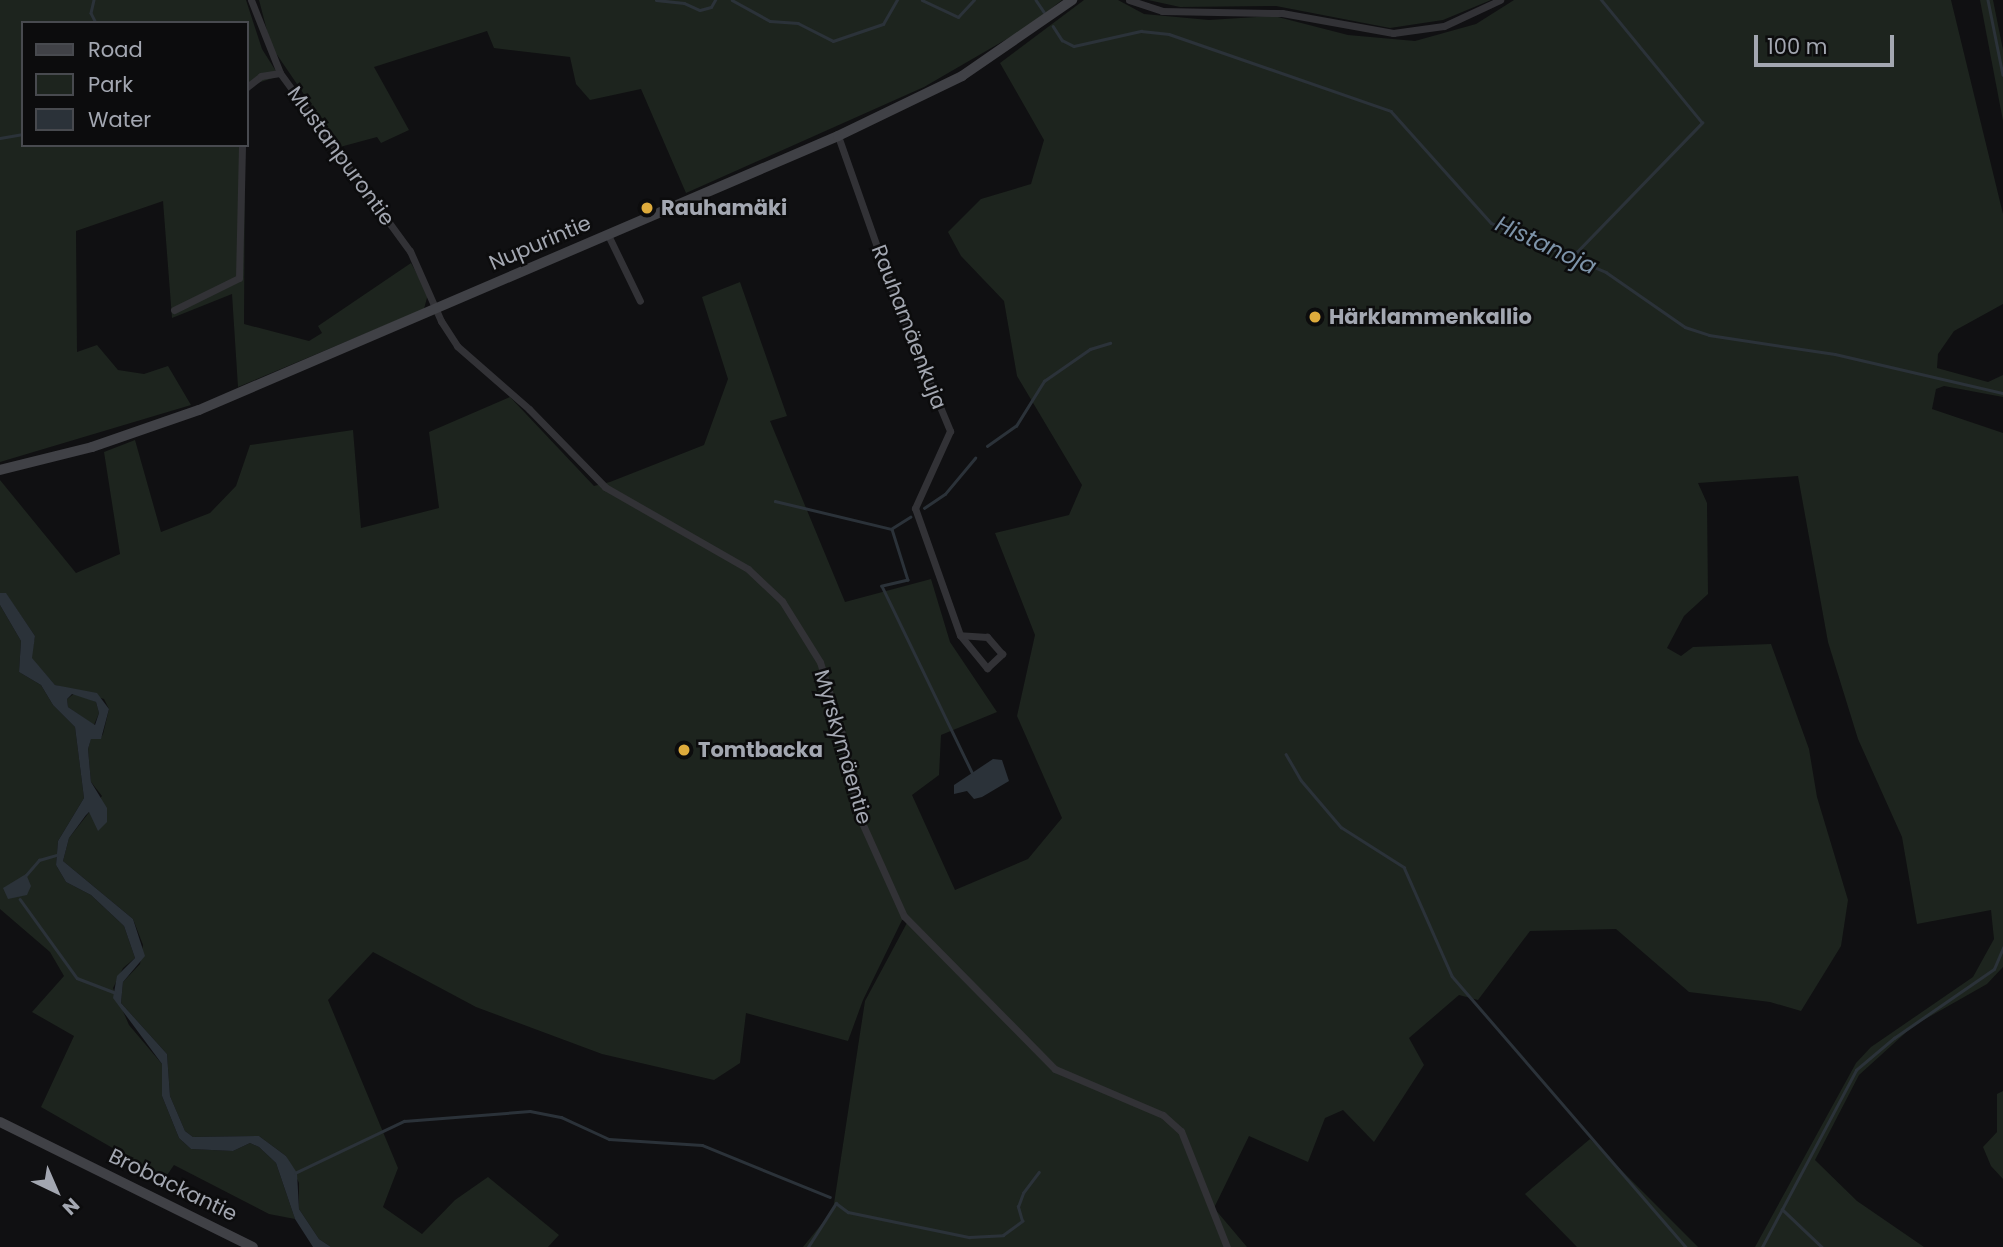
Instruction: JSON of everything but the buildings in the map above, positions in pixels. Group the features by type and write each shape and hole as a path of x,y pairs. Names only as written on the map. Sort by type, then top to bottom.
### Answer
{"main road":[{"name":"Nupurintie","path":"0,470 153,427 436,309 838,135 962,76 1072,0"},
{"name":"Brobackantie","path":"0,1122 253,1247"}],"street":[{"name":"Mustanpurontie","path":"251,0 280,73 410,251 436,309"},
{"path":"1129,0 1170,12 1282,13 1393,33 1444,26 1500,0"},
{"path":"248,86 261,76 280,73"},
{"name":"Rauhamäenkuja","path":"838,135 896,301 950,431 915,508 960,635 987,668 1002,654 987,637 960,635"},
{"path":"174,310 239,278 242,147"},
{"path":"608,235 640,302"},
{"name":"Myrskymäentie","path":"436,309 457,346 529,409 605,487 748,569 782,601 820,662 843,737 859,816 904,916 1055,1069 1163,1115 1181,1131 1227,1247"}],"green space":[{"path":"0,0 246,0 262,49 279,76 252,85 248,93 248,21 21,21 21,147 245,147 244,324 309,341 322,333 318,326 411,263 428,294 424,309 238,387 232,294 172,318 163,201 76,231 77,352 97,345 118,370 144,374 168,366 191,405 0,462"},
{"path":"259,0 1062,0 1029,26 924,87 686,193 641,89 590,100 576,84 570,57 494,48 487,31 374,67 409,130 381,143 377,137 340,147 271,46"},
{"path":"1084,0 1118,0 1144,14 1209,20 1274,16 1348,35 1415,41 1476,24 1514,0 1951,0 2003,214 2003,304 1954,331 1938,354 1937,368 1988,382 2003,375 2003,397 1944,386 1936,389 1932,409 2003,433 2003,967 1987,984 1913,1026 1859,1075 1815,1160 1857,1201 1924,1247 1755,1247 1856,1063 1871,1047 1973,977 1994,939 1991,910 1917,924 1902,837 1858,739 1828,642 1798,476 1698,483 1707,503 1708,594 1684,616 1667,648 1681,656 1693,647 1771,644 1809,749 1817,797 1848,900 1841,946 1801,1011 1770,1002 1689,992 1616,929 1530,931 1478,1000 1459,995 1409,1038 1424,1065 1374,1142 1343,1110 1325,1118 1308,1162 1249,1136 1214,1208 1247,1247 803,1247 833,1210 865,1001 908,921 904,916 863,1000 848,1041 746,1013 740,1063 714,1080 602,1054 476,1007 373,952 328,1000 398,1168 383,1207 422,1234 455,1200 488,1177 559,1235 548,1247 331,1247 319,1239 299,1209 299,1183 286,1156 259,1136 193,1137 185,1131 170,1096 167,1054 121,1003 123,982 140,964 143,945 133,919 63,861 69,838 102,796 91,782 88,749 91,738 100,739 103,734 109,709 104,699 55,685 31,658 35,636 6,594 0,593 0,480 76,573 120,554 104,452 135,440 161,532 210,513 236,486 250,445 353,430 361,528 439,508 429,432 510,397 594,486 610,482 704,445 728,379 702,297 740,282 787,416 770,421 845,602 931,579 950,642 997,712 941,735 939,775 912,795 955,890 1028,859 1062,818 1017,716 1035,635 995,533 1069,515 1082,485 1017,376 1004,301 961,256 948,232 981,199 1031,184 1044,140 1000,63"},
{"path":"1148,0 1491,0 1443,20 1390,28 1276,6 1180,7"},
{"path":"1980,0 1993,0 2003,50 2003,121"},
{"path":"0,605 21,641 19,672 41,685 53,705 75,727 84,798 58,841 56,865 66,882 91,895 124,926 135,958 123,968 113,988 129,1025 162,1064 162,1096 179,1138 191,1149 233,1151 250,1143 259,1147 276,1163 295,1219 269,1214 174,1165 165,1178 41,1107 74,1036 32,1012 64,976 50,952 0,909"},
{"path":"75,693 96,702 99,713 94,725 68,707 67,699"},
{"path":"2003,1091 2003,1179 1991,1166 1983,1147 1997,1132 1997,1094"},
{"path":"1590,1139 1698,1247 1577,1247 1525,1194"}],"water":[{"path":"0,593 6,593 35,636 32,658 55,685 97,693 109,709 101,739 91,739 88,749 91,782 107,808 107,822 98,831 89,812 69,838 63,861 133,919 145,956 123,982 121,1003 167,1054 170,1096 185,1131 193,1137 259,1136 286,1156 297,1173 299,1209 319,1239 331,1247 313,1247 295,1219 276,1163 259,1147 250,1143 233,1151 191,1149 179,1138 162,1096 162,1064 113,998 117,976 135,958 124,926 91,895 66,882 56,865 58,841 84,798 75,727 53,705 41,685 19,672 21,641 0,605","holes":["72,694 96,702 99,713 95,725 68,707 67,699"]},
{"path":"993,759 1002,760 1009,781 974,799 967,791 954,794 954,785"},
{"path":"26,874 31,886 27,895 8,899 3,888"}],"waterway":[{"name":"Histanoja","path":"94,0 91,13 95,21"},
{"name":"Histanoja","path":"656,0 684,3 700,10 711,7 715,0"},
{"name":"Histanoja","path":"732,0 770,21 798,23 833,41 883,24 897,0"},
{"name":"Histanoja","path":"922,0 958,17 974,0"},
{"name":"Histanoja","path":"1036,0 1044,12"},
{"path":"1570,259 1702,123 1601,0"},
{"path":"1988,0 2003,75"},
{"name":"Histanoja","path":"1053,26 1062,40 1074,46 1141,31 1169,34 1391,111 1491,223 1606,272 1685,327 1709,335 1835,354 2003,393"},
{"name":"Histanoja","path":"0,138 21,134"},
{"path":"987,446 1016,426 1044,381 1090,349 1110,343"},
{"path":"924,508 945,494 975,458"},
{"path":"775,501 892,529"},
{"path":"911,517 892,529 908,580 882,586 972,772"},
{"path":"1286,754 1301,780 1341,827 1404,867 1452,976 1686,1247"},
{"path":"26,875 39,860 56,855"},
{"path":"20,899 77,978 114,992"},
{"path":"1762,1247 1856,1070 1894,1038 1994,969 2003,948"},
{"path":"295,1173 404,1121 530,1111 561,1117 609,1139 702,1145 830,1197"},
{"path":"808,1247 836,1203 848,1212 969,1237 1003,1235 1022,1221 1018,1207 1023,1193 1039,1172"},
{"path":"1782,1209 1822,1247"}],"place":[{"name":"Rauhamäki","path":"647,208"},
{"name":"Härklammenkallio","path":"1315,317"},
{"name":"Tomtbacka","path":"684,750"}]}
